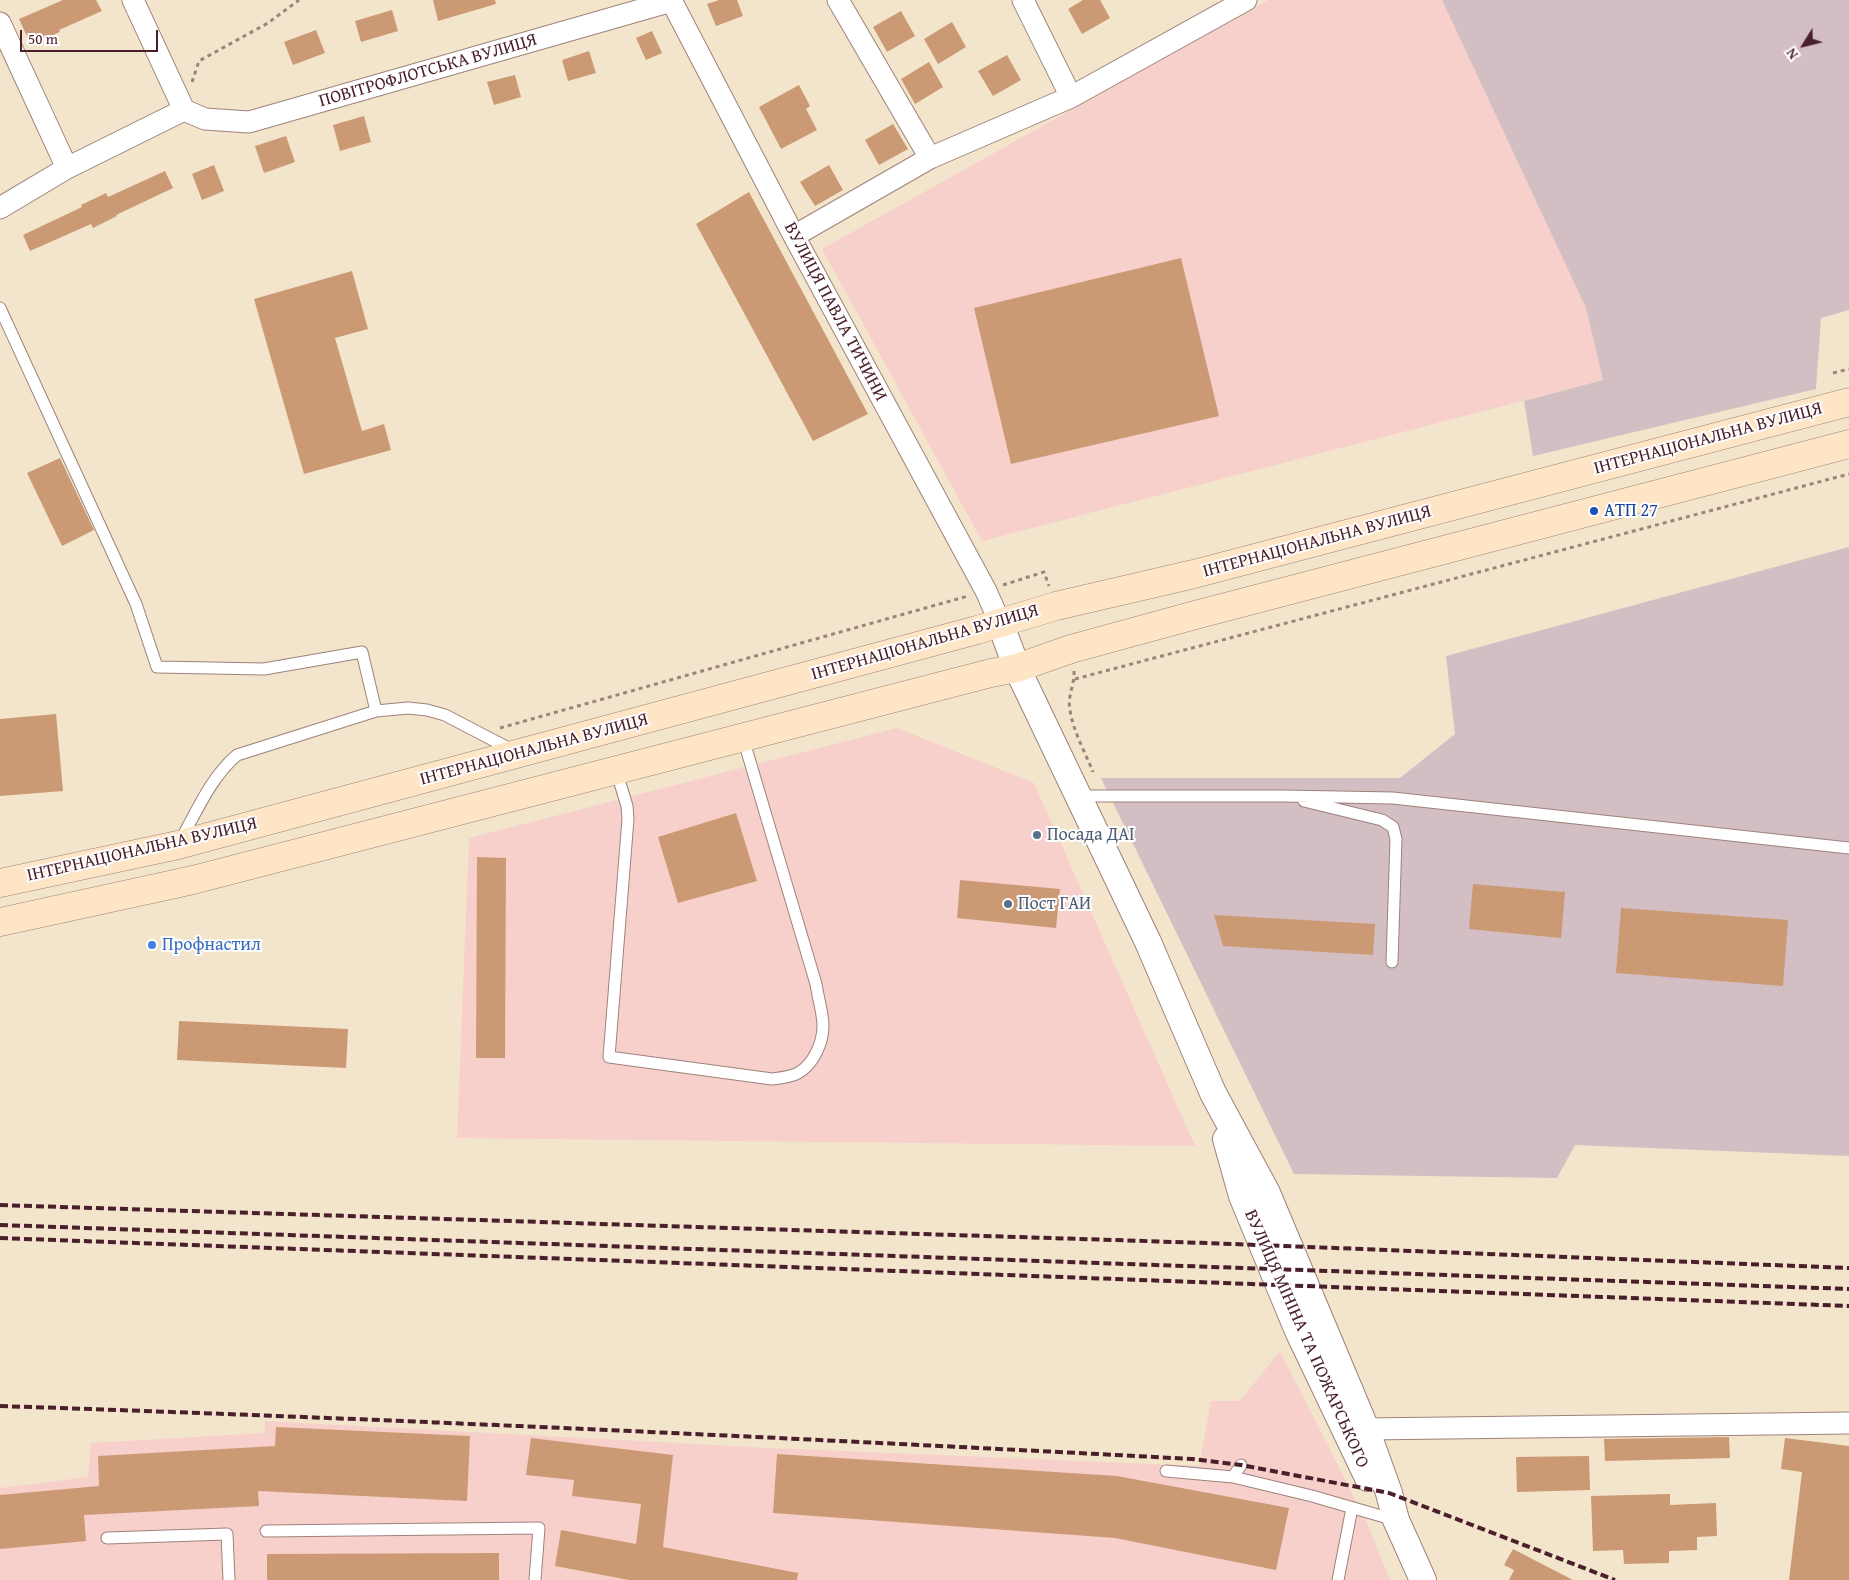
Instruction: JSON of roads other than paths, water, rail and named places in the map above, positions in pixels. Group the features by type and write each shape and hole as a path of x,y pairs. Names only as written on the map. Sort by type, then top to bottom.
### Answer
{"main road":[{"name":"ІНТЕРНАЦІОНАЛЬНА ВУЛИЦЯ","path":"0,883 178,845 1000,624 1056,606 1194,574 1849,402"},
{"path":"0,922 193,880 1017,668 1072,649 1849,444"}],"street":[{"path":"0,208 67,168 184,110 133,0"},
{"path":"838,0 930,158"},
{"path":"1023,0 1071,97"},
{"path":"794,236 930,158 1071,97 1246,0"},
{"name":"ПОВІТРОФЛОТСЬКА ВУЛИЦЯ","path":"184,110 205,119 249,122 671,1"},
{"name":"ВУЛИЦЯ ПАВЛА ТИЧИНИ","path":"671,1 794,236 986,591 1000,624"},
{"path":"0,23 67,168"},
{"name":"ВУЛИЦЯ МІНІНА ТА ПОЖАРСЬКОГО","path":"1000,624 1017,668 1091,796 1148,942 1213,1093 1267,1193 1366,1429 1389,1493 1396,1520 1423,1580"},
{"name":"ВУЛИЦЯ МІНІНА ТА ПОЖАРСЬКОГО","path":"1213,1093 1242,1196 1298,1331 1374,1490 1396,1520"},
{"path":"1366,1429 1849,1423"}],"lane":[{"path":"0,308 136,604 157,667 264,668 362,652 376,711"},
{"path":"178,845 212,784 226,765 237,755 376,711 408,708 427,710 444,715 520,754"},
{"path":"616,770 627,806 628,819 609,1057 772,1079 785,1077 799,1073 809,1064 820,1043 823,1026 816,984 743,738"},
{"path":"1091,796 1393,798 1849,848"},
{"path":"1284,796 1382,820 1393,827 1396,838 1392,962"},
{"path":"1233,1477 1240,1465"},
{"path":"1166,1471 1233,1477 1396,1520"},
{"path":"1338,1580 1352,1508"},
{"path":"266,1531 538,1528 535,1580"},
{"path":"107,1538 227,1534 229,1580"}],"railway":[{"path":"0,1205 1207,1243 1849,1268"},
{"path":"0,1225 1849,1289"},
{"path":"0,1238 1849,1306"},
{"path":"0,1406 596,1430 1192,1459 1241,1465 1389,1493 1615,1580"}],"place":[{"name":"АТП 27","path":"1594,511"},
{"name":"Посада ДАІ","path":"1037,835"},
{"name":"Пост ГАИ","path":"1008,904"},
{"name":"Профнастил","path":"152,945"}]}
